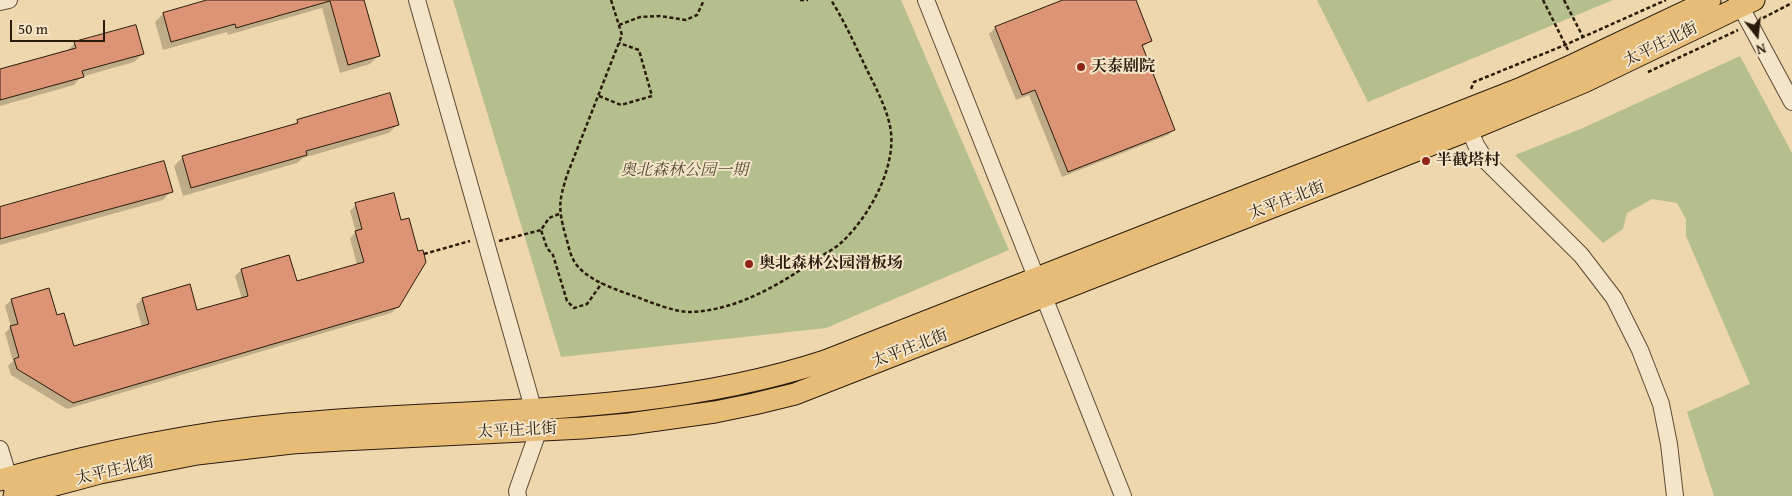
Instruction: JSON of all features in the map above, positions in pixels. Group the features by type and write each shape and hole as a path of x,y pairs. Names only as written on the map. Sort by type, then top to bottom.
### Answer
{"main road":[{"name":"太平庄北街","path":"1465,121 1575,64 1710,0"},
{"name":"太平庄北街","path":"9,487 234,450 536,419 583,428 676,419 795,394 1041,287 1465,121 1584,82 1744,2"}],"street":[{"path":"0,2 8,0"},
{"path":"417,0 536,419 517,491 518,496"},
{"path":"926,0 1123,496"},
{"path":"1744,2 1792,102"},
{"path":"1465,121 1486,161 1581,255 1614,298 1640,350 1661,404 1670,444 1675,496"},
{"path":"0,449 9,487"}],"path":[{"path":"612,0 622,35 567,175 560,197 560,214 573,260 581,269 602,283 652,303 689,312 734,303 761,293 842,242 865,214 886,173 890,153 890,127 880,96 831,0"},
{"path":"619,24 640,17 660,16 686,20 697,15 704,0"},
{"path":"800,0 808,0"},
{"path":"1542,0 1575,64"},
{"path":"1564,0 1583,37"},
{"path":"1465,121 1474,82 1565,45 1666,0"},
{"path":"599,96 621,105 652,96 639,50 620,43"},
{"path":"424,254 541,230 549,218 560,214"},
{"path":"541,230 547,248 553,255 567,301 574,308 587,304 602,283"}],"green space":[{"name":"奥北森林公园一期","path":"453,0 901,0 1009,250 826,328 561,357"},
{"path":"1317,0 1613,0 1368,102"},
{"path":"1740,56 1792,153 1792,496 1714,496 1687,412 1750,384 1686,236 1686,219 1677,203 1652,199 1627,213 1623,229 1603,243 1515,155 1583,128"}],"building":[{"path":"207,0 364,0 380,56 348,65 330,1 236,28 235,24 171,42 163,13"},
{"name":"天泰剧院","path":"1063,0 1136,0 1152,41 1142,45 1175,130 1068,172 1035,90 1022,95 995,27"},
{"path":"136,25 144,54 82,71 84,77 0,100 0,69 76,48 74,42"},
{"path":"390,93 399,125 306,151 307,155 191,188 182,156 298,123 297,120"},
{"path":"164,161 173,192 0,239 0,207"},
{"path":"394,193 401,220 409,218 418,251 423,250 426,262 399,307 73,403 17,369 14,359 19,357 10,326 18,324 11,299 49,288 57,315 64,313 74,346 149,324 142,298 190,284 197,310 248,296 241,269 289,255 297,281 364,262 355,231 362,229 355,203"}],"place":[{"name":"天泰剧院","path":"1081,67"},
{"name":"半截塔村","path":"1426,161"},
{"name":"奥北森林公园滑板场","path":"749,264"}]}
